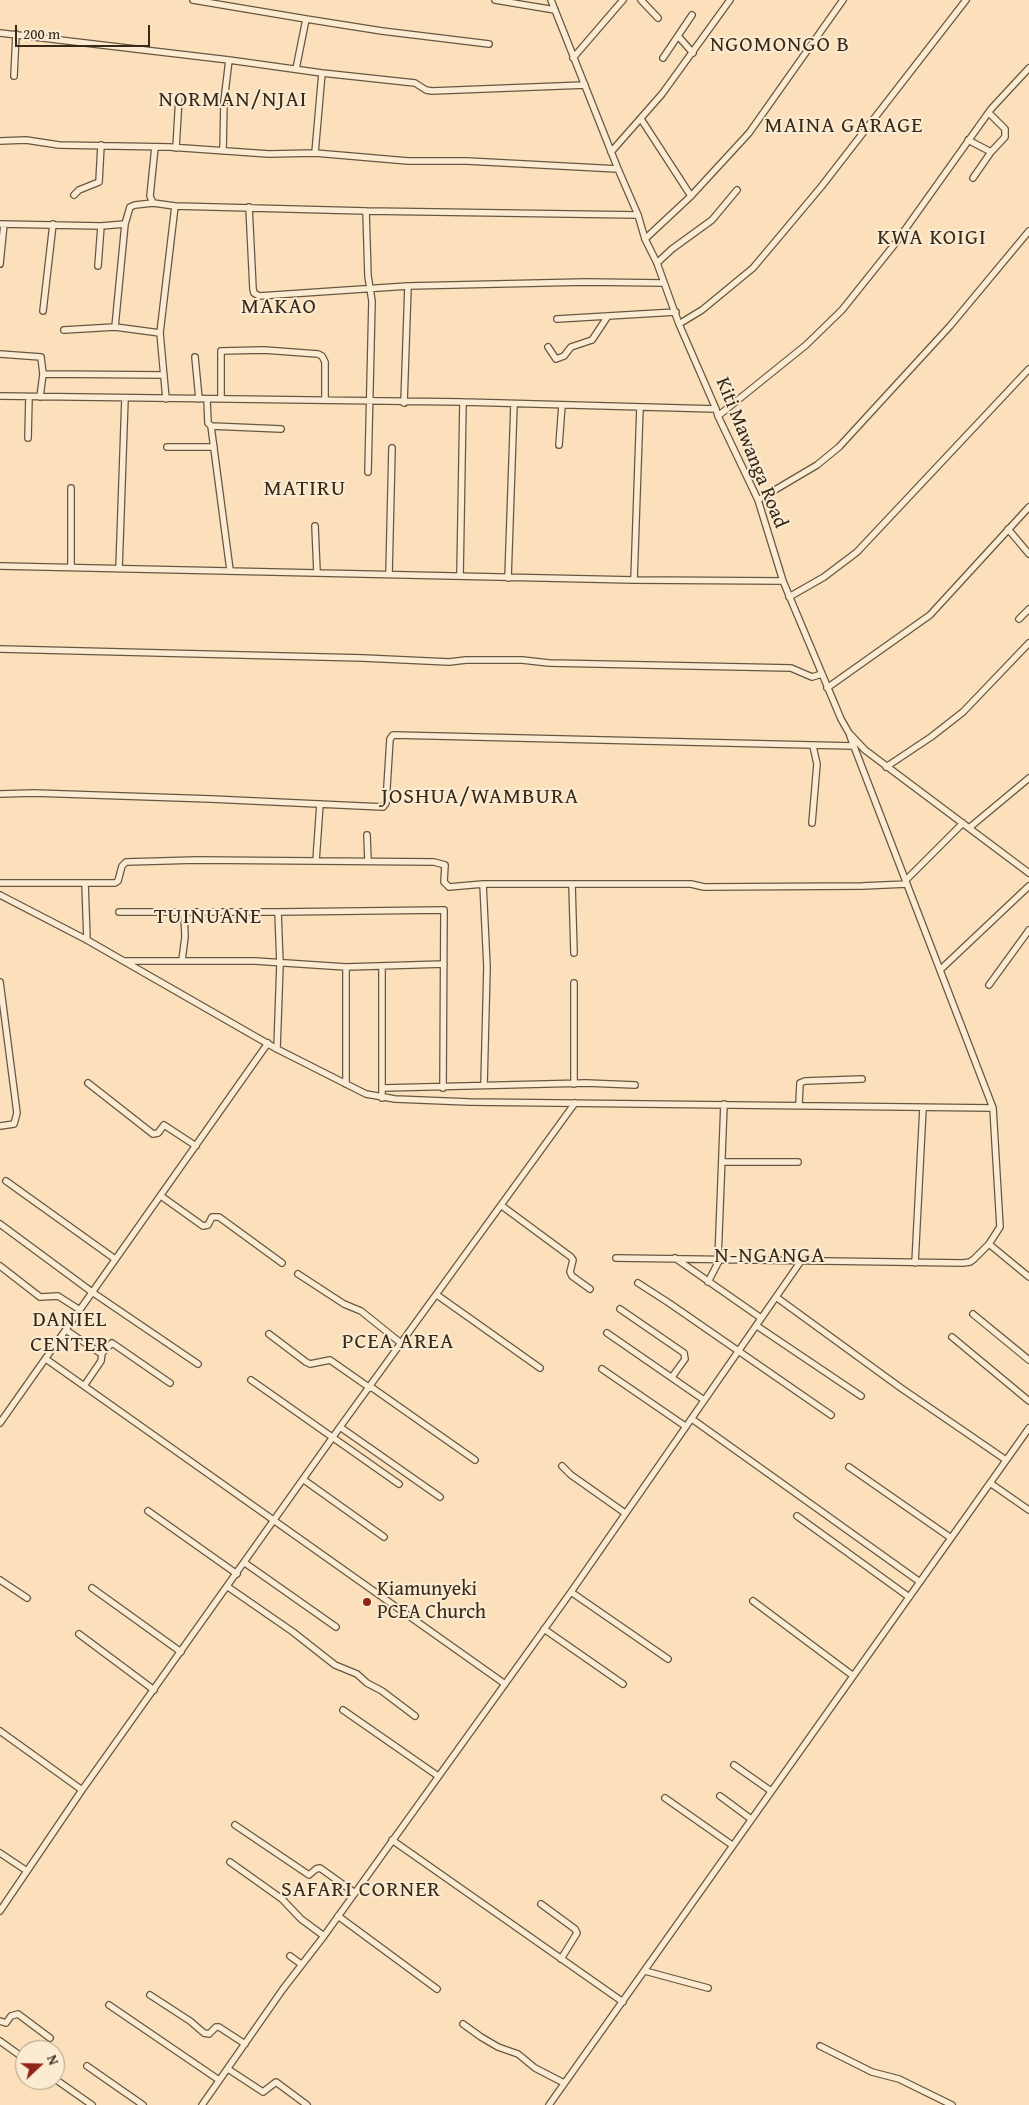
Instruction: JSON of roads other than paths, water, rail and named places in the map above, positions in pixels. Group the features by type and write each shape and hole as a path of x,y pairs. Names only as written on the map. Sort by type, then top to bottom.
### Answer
{"street":[{"path":"193,0 382,32 489,44"},
{"path":"499,0 555,10"},
{"name":"Kiti Mawanga Road","path":"551,0 618,170 638,215 645,239 657,264 679,324 718,416 758,500 789,597 841,719 849,733 865,750 1029,873"},
{"path":"574,58 623,0"},
{"path":"641,0 658,18"},
{"path":"612,152 641,120 693,53 730,0"},
{"path":"645,239 690,196 749,134 843,0"},
{"path":"679,324 702,310 753,268 821,187 966,0"},
{"path":"663,58 692,15"},
{"path":"296,69 306,19"},
{"path":"0,33 229,60 322,74 415,83 426,90 432,91 584,85"},
{"path":"14,76 16,34"},
{"path":"678,36 693,53"},
{"path":"223,151 224,100 229,60"},
{"path":"718,416 806,345 842,310 894,245 968,140 1029,68"},
{"path":"315,153 322,74"},
{"path":"176,148 179,97"},
{"path":"973,178 991,152 1003,141 1006,132 989,113"},
{"path":"641,120 690,196"},
{"path":"0,140 26,140 59,145 155,147 269,154 315,153 408,161 466,161 618,170"},
{"path":"968,140 991,152"},
{"path":"74,195 79,190 99,182 101,145"},
{"path":"153,203 150,196 155,147"},
{"path":"657,264 672,250 712,220 737,190"},
{"path":"115,327 125,224 132,206 153,203 175,206 366,211 638,215"},
{"path":"166,399 160,333 175,206"},
{"path":"249,207 253,289 256,295 291,295 408,286 586,282 663,283"},
{"path":"366,211 372,301 368,402 368,472"},
{"path":"0,264 2,224 101,226 125,224"},
{"path":"43,311 53,224"},
{"path":"98,266 101,226"},
{"path":"758,500 817,464 839,447 950,326 1029,231"},
{"path":"404,402 408,286"},
{"path":"557,319 676,312"},
{"path":"548,346 556,359 564,356 570,347 592,340 608,316"},
{"path":"64,330 115,327 160,333"},
{"path":"221,398 221,351 264,350 318,354 322,356 325,362 325,400"},
{"path":"0,354 41,357 40,397"},
{"path":"195,357 200,399"},
{"path":"789,597 824,577 858,552 1029,369"},
{"path":"42,374 164,375"},
{"path":"0,396 463,402 716,408"},
{"path":"28,438 29,397"},
{"path":"120,569 125,398"},
{"path":"207,399 208,423 211,426 230,570"},
{"path":"460,576 463,402"},
{"path":"508,578 514,404"},
{"path":"559,445 562,405"},
{"path":"634,580 640,407"},
{"path":"211,426 281,429"},
{"path":"167,447 214,447"},
{"path":"389,574 392,448"},
{"path":"71,567 72,488"},
{"path":"828,688 930,615 1029,507"},
{"path":"315,526 317,572"},
{"path":"1008,529 1029,554"},
{"path":"0,566 508,578 783,581"},
{"path":"1019,619 1029,609"},
{"path":"886,767 931,737 963,712 1029,643"},
{"path":"0,649 363,658 449,662 466,660 522,660 549,663 791,668 812,677 822,674"},
{"path":"616,1258 915,1263 970,1262 989,1244 997,1232 1001,1221 993,1108 849,733"},
{"path":"0,794 34,793 211,799 378,807 385,805 390,738 393,734 854,746"},
{"path":"812,822 817,764 813,746"},
{"path":"969,828 1029,778"},
{"path":"316,861 320,804"},
{"path":"0,883 115,883 118,881 122,866 128,862 368,861 434,862 445,865 444,882 449,887 483,884 691,884 704,887 862,886 906,882 963,823"},
{"path":"368,835 368,861"},
{"path":"85,883 87,940"},
{"path":"483,884 487,967 484,1086"},
{"path":"572,884 574,953"},
{"path":"940,970 1029,886"},
{"path":"0,895 87,940 277,1049 366,1094 382,1098 575,1103 799,1104 993,1108"},
{"path":"119,912 444,910 443,1088"},
{"path":"182,960 185,937 184,912"},
{"path":"277,1049 280,964 278,912"},
{"path":"989,985 1029,930"},
{"path":"123,961 255,961 346,967 444,964"},
{"path":"382,966 382,1098"},
{"path":"346,967 346,1084"},
{"path":"0,982 17,1113 14,1124 0,1126"},
{"path":"574,983 574,1084"},
{"path":"0,1423 268,1043"},
{"path":"799,1104 800,1083 805,1080 862,1079"},
{"path":"88,1083 153,1134 158,1133 164,1125 196,1146"},
{"path":"383,1088 574,1084 635,1085"},
{"path":"0,1910 82,1790 228,1588 340,1427 575,1103"},
{"path":"708,1282 719,1259 724,1104"},
{"path":"915,1263 923,1108"},
{"path":"722,1162 798,1162"},
{"path":"6,1181 115,1259"},
{"path":"161,1196 203,1226 208,1225 212,1217 219,1217 282,1263"},
{"path":"502,1206 571,1257 573,1260 570,1272 572,1276 590,1289"},
{"path":"0,1224 92,1292 198,1364"},
{"path":"989,1244 1029,1277"},
{"path":"675,1258 761,1318"},
{"path":"202,2105 301,1964 355,1894 571,1592 801,1261"},
{"path":"0,1266 40,1297 58,1296 80,1310"},
{"path":"298,1274 344,1304 361,1311 402,1344"},
{"path":"638,1283 831,1415"},
{"path":"437,1295 540,1368"},
{"path":"776,1298 901,1388 1006,1460"},
{"path":"620,1309 684,1353 685,1359 672,1377"},
{"path":"973,1314 1029,1360"},
{"path":"757,1326 861,1396"},
{"path":"66,1330 102,1353"},
{"path":"607,1333 704,1400"},
{"path":"269,1334 310,1364 330,1360 475,1460"},
{"path":"952,1337 1029,1402"},
{"path":"84,1386 101,1361 102,1353 112,1343 170,1383"},
{"path":"46,1359 505,1684"},
{"path":"602,1369 685,1426"},
{"path":"251,1380 399,1484"},
{"path":"692,1420 920,1582"},
{"path":"340,1427 440,1497"},
{"path":"548,2105 1029,1428"},
{"path":"562,1466 571,1475 625,1513"},
{"path":"849,1467 951,1538"},
{"path":"304,1480 384,1537"},
{"path":"990,1483 1029,1510"},
{"path":"148,1511 237,1574"},
{"path":"797,1516 909,1597"},
{"path":"245,1562 336,1627"},
{"path":"0,1580 26,1598"},
{"path":"92,1588 181,1652"},
{"path":"228,1588 293,1632 335,1665 357,1674 415,1716"},
{"path":"571,1592 668,1659"},
{"path":"752,1601 852,1676"},
{"path":"544,1629 623,1684"},
{"path":"79,1634 154,1690"},
{"path":"343,1710 438,1776"},
{"path":"0,1731 82,1790"},
{"path":"734,1765 771,1791"},
{"path":"720,1796 751,1819"},
{"path":"665,1798 732,1845"},
{"path":"235,1825 309,1875 320,1868 355,1894"},
{"path":"392,1840 623,2002"},
{"path":"0,1853 27,1871"},
{"path":"230,1862 282,1899 301,1920 324,1936"},
{"path":"541,1904 575,1929 577,1933 561,1958"},
{"path":"338,1916 437,1988"},
{"path":"290,1956 301,1964"},
{"path":"645,1971 708,1988"},
{"path":"150,1995 190,2021 204,2033 209,2034 216,2027 220,2027 245,2044"},
{"path":"108,2004 219,2080"},
{"path":"0,2021 6,2023 12,2015 18,2014 50,2038"},
{"path":"463,2024 490,2042 518,2054 535,2068 564,2084"},
{"path":"0,2042 15,2052"},
{"path":"820,2046 872,2072 899,2079 952,2105"},
{"path":"87,2066 143,2105"},
{"path":"228,2069 263,2092 276,2082 306,2105"},
{"path":"65,2086 92,2105"}],"place":[{"name":"Kiamunyeki PCEA Church","path":"367,1602"}],"district":[{"name":"NGOMONGO B","path":"780,45"},
{"name":"NORMAN/NJAI","path":"233,100"},
{"name":"MAINA GARAGE","path":"844,126"},
{"name":"KWA KOIGI","path":"932,238"},
{"name":"MAKAO","path":"279,307"},
{"name":"MATIRU","path":"305,489"},
{"name":"JOSHUA/WAMBURA","path":"480,797"},
{"name":"TUINUANE","path":"208,917"},
{"name":"N-NGANGA","path":"770,1256"},
{"name":"DANIEL CENTER","path":"70,1332"},
{"name":"PCEA AREA","path":"398,1342"},
{"name":"SAFARI CORNER","path":"361,1890"}]}
